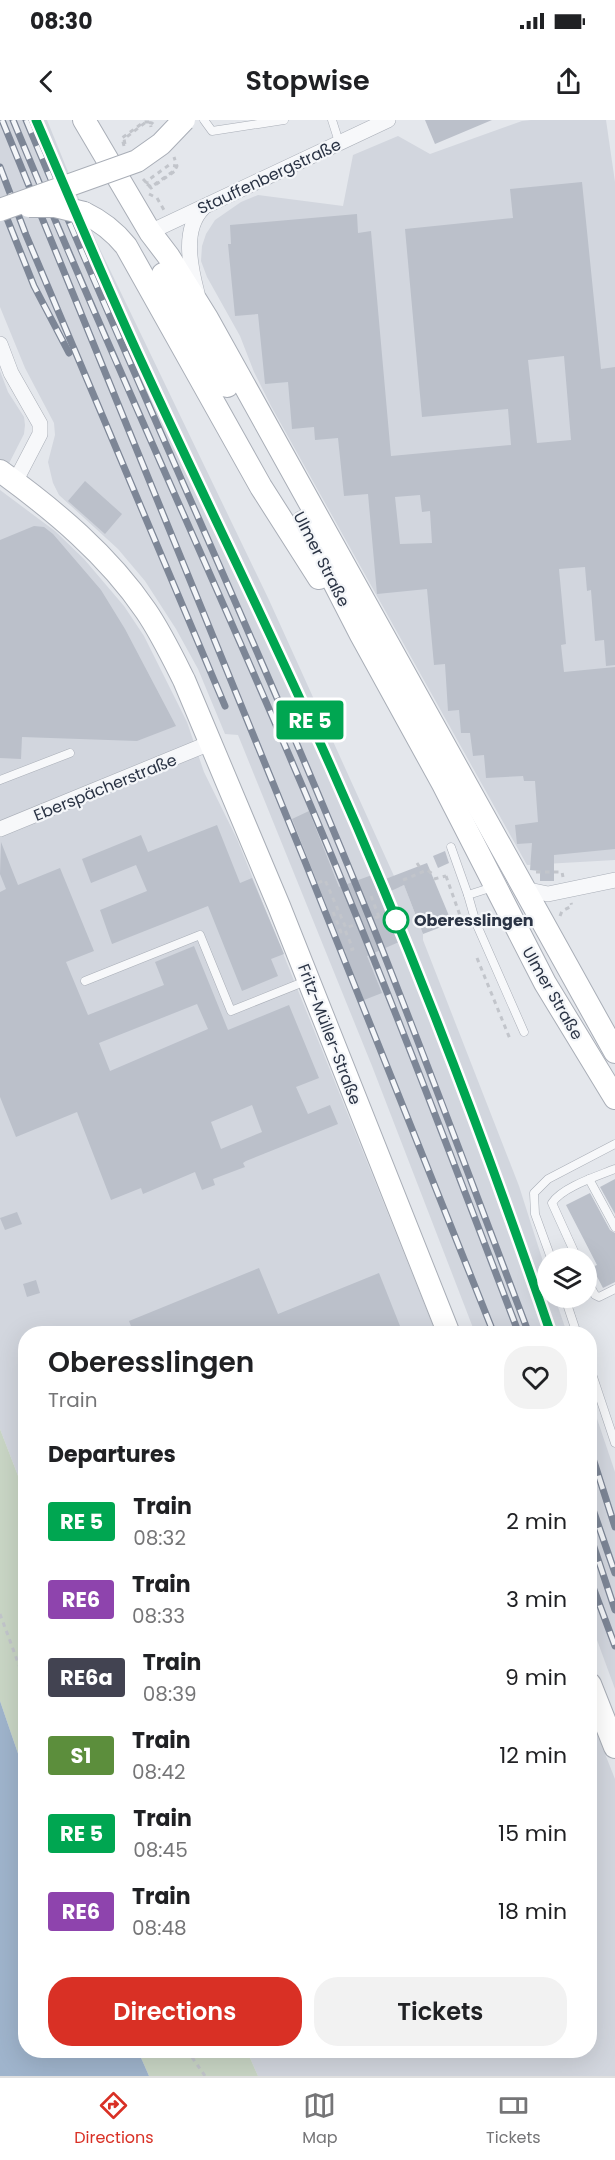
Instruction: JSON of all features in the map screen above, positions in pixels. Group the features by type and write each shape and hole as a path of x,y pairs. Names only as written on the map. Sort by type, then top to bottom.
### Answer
{"main road":[{"name":"Ulmer Straße","path":"84,120 150,232 169,257 207,318 530,881 538,915 615,1052"},
{"path":"8,208 136,161 161,144 184,120"},
{"path":"8,208 68,208 101,221 116,233 126,246 292,537 361,635"},
{"name":"Ulmer Straße","path":"150,232 170,288 302,519 361,635 443,783 494,886 561,1011 615,1098"},
{"path":"7,476 87,542 126,584 147,612 165,643 209,740"},
{"name":"Fritz-Müller-Straße","path":"209,740 309,980 446,1326"},
{"name":"Ulmer Straße","path":"494,886 523,902 538,915"},
{"path":"597,1702 615,1747"}],"street":[{"name":"Stauffenbergstraße","path":"150,232 388,120"},
{"name":"Ulmer Straße","path":"205,206 195,215 191,224 190,248 194,279 207,318"},
{"path":"0,344 11,373 40,424 40,434 36,443 7,476"},
{"name":"Eberspächerstraße","path":"0,829 209,740"},
{"path":"530,881 548,894 615,880"}],"lane":[{"path":"204,120 212,131 284,120"},
{"path":"332,120 339,142"},
{"path":"0,780 70,753"},
{"path":"451,847 476,923 524,1032"},
{"path":"468,895 494,886"},
{"path":"85,981 200,934 231,1011 309,980"},
{"path":"548,1248 536,1214 534,1193 548,1179 615,1144"},
{"path":"572,1248 552,1203 556,1197 589,1179 614,1170"},
{"path":"589,1179 615,1227"},
{"path":"597,1295 599,1297 615,1289"},
{"path":"568,1308 574,1326"},
{"path":"597,1389 615,1443"}],"path":[{"path":"126,149 122,138 146,121 150,122 150,128"},
{"path":"130,143 125,144 124,139 146,122 155,126"},
{"path":"142,178 147,186 151,188 177,169 176,166 169,165 147,181 147,184 151,187 175,170 177,168 177,166 175,158"},
{"path":"146,193 158,198 171,222"},
{"path":"417,863 422,872"},
{"path":"403,880 427,870 435,878"},
{"path":"432,870 435,878"},
{"path":"530,881 559,872"},
{"path":"435,878 461,874"},
{"path":"318,883 325,880 346,928"},
{"path":"371,896 377,917 387,913"},
{"path":"333,912 341,932 345,930 353,949 345,952"},
{"path":"460,916 473,912"},
{"path":"337,932 354,925"},
{"path":"0,1614 18,1662"},
{"path":"193,2058 205,2076"}],"shaded area":[{"path":"0,120 47,120 97,243 269,600 399,887 404,885 423,934 423,940 519,1186 539,1248 537,1308 558,1308 565,1326 472,1326 372,1066 238,735 225,734 198,669 145,581 118,549 59,495 53,483 48,462 55,435 54,423 25,368 0,307"},
{"path":"606,120 615,182 615,860 527,865 271,406 240,336 207,277 201,261 206,234 215,220 241,202 258,195 343,206 353,155 398,136 430,154 522,121"},
{"path":"0,371 8,392 24,417 25,425 24,434 0,481"},
{"path":"0,490 55,531 84,559 124,606 144,636 187,722 204,772 237,839 433,1326 18,1326 18,1476 0,1429"},
{"path":"597,1419 615,1472 615,1689 597,1640"},
{"path":"597,1734 615,1779 615,2076 258,2076 250,2058 597,2058"}],"green space":[{"path":"0,1429 18,1476 18,1754 0,1701"},
{"path":"141,2058 250,2058 258,2076 149,2076"}],"water":[{"path":"0,1701 18,1754 18,2058 141,2058 149,2076 0,2076"}],"building":[{"path":"425,120 492,120 435,144"},
{"path":"582,182 601,369 615,367 615,665 606,666 604,640 595,641 591,590 587,591 585,567 559,569 566,644 561,645 564,672 615,667 615,849 554,855 554,881 540,881 540,871 530,870 532,843 517,844 515,825 538,822 535,781 524,781 523,776 486,778 484,755 473,756 470,733 461,733 459,710 448,711 445,664 434,665 427,589 377,594 368,494 344,496 338,438 315,440 314,427 292,429 288,382 265,384 258,314 235,316 228,244 231,244 230,225 357,214 358,233 371,231 391,456 511,445 508,409 422,417 405,229 513,218 510,189","holes":["564,356 571,440 537,443 528,360","420,495 422,512 430,511 432,543 400,544 395,497"]},
{"path":"85,481 122,514 105,534 68,501"},
{"path":"34,526 44,527 53,534 101,590 125,629 176,726 137,741 22,737 21,759 0,758 0,540"},
{"path":"309,811 339,887 372,875 375,883 427,863 452,923 423,934 404,885 380,896 399,942 367,956 382,993 364,1000 292,819"},
{"path":"217,825 240,883 252,878 284,954 271,959 278,976 242,991 208,906 112,944 100,910 147,891 136,865 91,883 82,859 141,835 148,852"},
{"path":"1,842 18,885 60,868 94,951 66,962 88,1015 164,985 155,962 194,946 228,1030 289,1005 319,1078 296,1087 308,1114 330,1105 338,1124 246,1161 243,1163 245,1167 213,1179 215,1185 202,1190 195,1172 143,1194 141,1188 111,1200 77,1112 16,1137 0,1097 0,892 6,889 0,874","holes":["197,1004 208,1029 110,1071 99,1043","252,1105 262,1132 221,1149 211,1122"]},
{"path":"445,851 449,863 438,868 433,856"},
{"path":"615,1179 615,1214 600,1187"},
{"path":"590,1193 610,1230 615,1233 615,1282 603,1288 597,1277 597,1248 588,1248 566,1205"},
{"path":"17,1212 22,1224 5,1230 0,1218"},
{"path":"259,1268 278,1314 379,1273 400,1326 131,1326 129,1321"},
{"path":"36,1280 40,1293 27,1297 23,1284"}],"railway":[{"path":"2,120 306,864 491,1326"},
{"path":"13,120 322,833 408,1046 516,1326"},
{"path":"26,120 336,836 416,1037 526,1326"},
{"path":"36,120 142,363 271,634 365,844 494,1171 548,1326"},
{"path":"0,167 26,235 225,706"},
{"path":"0,201 34,286 69,353"},
{"path":"597,1471 615,1527"},
{"path":"597,1521 615,1573"},
{"path":"597,1556 615,1610"},
{"path":"597,1598 615,1646"}],"train":[{"path":"36,120 142,363 271,634 365,844 494,1171 548,1326"}],"place":[{"name":"Oberesslingen","path":"396,920"}]}
